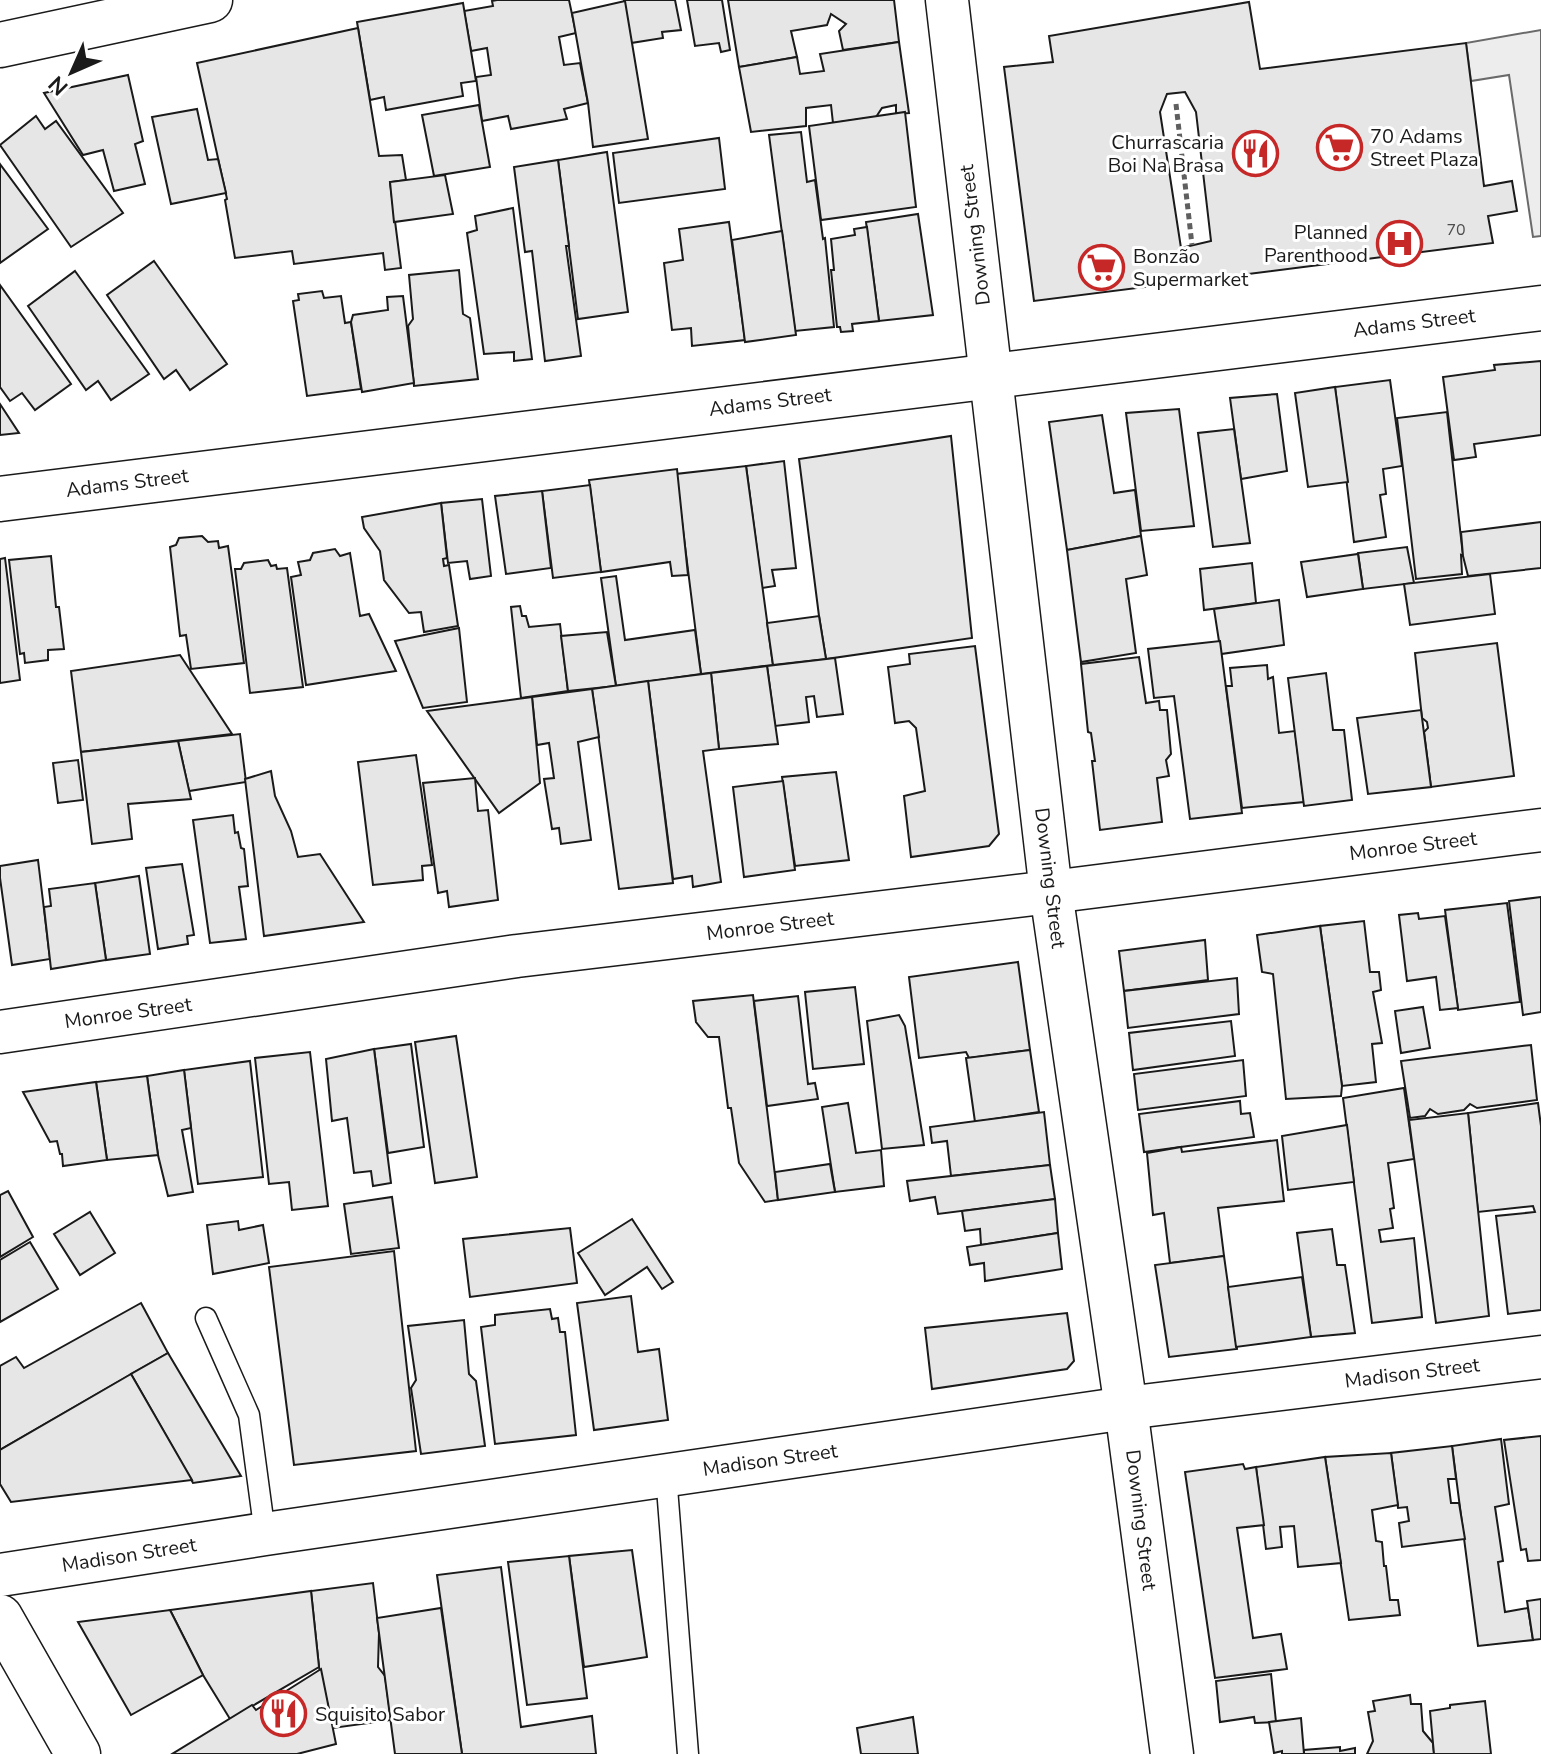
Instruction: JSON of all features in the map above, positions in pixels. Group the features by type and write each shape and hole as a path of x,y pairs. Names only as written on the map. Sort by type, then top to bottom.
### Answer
{"street":[{"path":"0,45 210,0"},
{"name":"Downing Street","path":"947,0 1051,892 1126,1408 1172,1754"},
{"name":"Adams Street","path":"0,499 1541,308"},
{"name":"Monroe Street","path":"0,1032 517,956 1541,830"},
{"name":"Madison Street","path":"0,1575 1126,1408 1541,1357"},
{"path":"0,1617 78,1754"}],"lane":[{"path":"206,1318 249,1415 265,1534"},
{"path":"666,1475 688,1754"}],"path":[{"path":"1176,104 1192,245"}],"shaded area":[{"path":"1541,30 1541,236 1533,237 1509,75 1471,81 1466,43"}],"building":[{"path":"569,0 576,33 559,37 564,65 580,63 588,103 564,109 567,119 511,129 508,116 482,121 476,77 491,75 487,48 471,51 464,11 493,6 492,1"},
{"path":"624,0 675,0 681,30 662,32 663,38 631,43"},
{"path":"687,0 722,0 730,50 721,52 719,43 695,46"},
{"path":"728,0 894,0 899,42 843,50 839,31 846,24 831,14 827,25 791,31 797,57 739,67"},
{"path":"625,1 648,139 593,147 572,13"},
{"name":"70 Adams Street Plaza","path":"1249,2 1260,69 1466,43 1484,186 1512,181 1517,211 1488,216 1493,243 1034,301 1004,67 1053,62 1049,36","holes":["1185,92 1196,112 1211,241 1181,248 1160,112 1167,94"]},
{"path":"463,3 476,81 461,83 463,96 386,110 384,97 370,100 357,22"},
{"path":"358,28 379,156 402,155 406,180 390,182 401,268 385,270 383,253 294,264 292,251 235,258 227,199 197,63"},
{"path":"899,42 909,113 896,114 896,105 882,108 876,117 833,123 831,105 806,108 806,126 751,132 739,67 797,57 800,74 824,71 820,54"},
{"path":"128,75 143,141 135,144 145,184 114,191 103,150 83,155 44,93"},
{"path":"479,105 490,167 434,176 422,115"},
{"path":"197,109 208,160 218,159 226,193 171,204 152,117"},
{"path":"905,112 916,207 821,220 809,126"},
{"path":"36,116 45,129 56,121 123,213 71,247 0,145"},
{"path":"801,132 807,182 815,180 825,238 834,327 795,331 769,135"},
{"path":"719,138 725,189 619,203 613,153"},
{"path":"607,152 628,312 578,319 558,160"},
{"path":"558,160 581,356 545,361 532,251 525,252 514,167"},
{"path":"0,164 48,229 0,263"},
{"path":"445,175 453,214 394,222 390,182"},
{"path":"513,208 532,359 514,361 514,352 484,354 467,233 477,230 475,216"},
{"path":"918,214 933,315 879,321 866,222"},
{"path":"729,222 745,340 692,346 691,328 672,330 664,263 683,260 679,229"},
{"path":"867,227 879,321 852,324 853,331 841,332 837,327 831,239 855,235 854,229"},
{"path":"782,231 796,335 745,342 732,240"},
{"path":"154,261 227,364 190,390 176,370 164,379 107,295"},
{"path":"459,270 463,314 470,318 478,379 414,386 408,326 413,319 409,275"},
{"path":"75,271 149,374 111,400 98,381 86,390 28,306"},
{"path":"0,285 71,384 35,410 22,393 10,401 0,387"},
{"path":"322,291 324,298 341,296 345,323 351,322 361,389 307,396 293,301 299,300 298,294"},
{"path":"403,296 414,383 362,392 351,322 353,315 388,310 387,297"},
{"path":"1541,361 1541,435 1474,444 1476,457 1454,460 1443,377 1495,370 1494,365"},
{"path":"1390,380 1402,466 1383,469 1386,494 1380,495 1386,537 1354,542 1335,387"},
{"path":"1335,387 1348,482 1308,487 1295,393"},
{"path":"1277,394 1287,471 1241,479 1230,398"},
{"path":"0,404 19,433 0,435"},
{"path":"1179,409 1194,526 1141,531 1126,413"},
{"path":"1447,412 1463,556 1462,574 1416,579 1397,418"},
{"path":"1102,415 1114,493 1135,490 1141,536 1067,550 1049,422"},
{"path":"1234,429 1250,543 1213,547 1198,433"},
{"path":"951,436 972,638 826,659 799,459"},
{"path":"784,461 796,568 772,570 775,586 762,588 746,466"},
{"path":"746,466 773,665 701,674 676,474"},
{"path":"677,469 688,575 672,576 670,562 601,572 589,480"},
{"path":"590,485 601,572 553,578 542,491"},
{"path":"542,491 551,568 506,574 495,496"},
{"path":"482,499 491,576 470,579 467,561 448,563 441,503"},
{"path":"441,503 447,558 443,559 444,566 449,565 458,626 424,632 421,612 409,613 384,580 380,551 364,528 362,517"},
{"path":"1541,522 1541,568 1468,576 1461,532"},
{"path":"202,536 208,542 218,541 219,548 228,546 244,663 191,669 186,635 180,636 170,547 176,545 179,538"},
{"path":"1141,536 1147,575 1126,579 1136,653 1081,662 1067,550"},
{"path":"1407,547 1414,583 1363,589 1358,553"},
{"path":"335,549 340,556 350,553 360,616 369,614 396,671 306,685 291,577 301,575 298,562 310,560 313,553"},
{"path":"1358,554 1363,589 1307,597 1301,562"},
{"path":"51,556 64,649 48,650 48,660 25,663 24,653 20,654 9,560"},
{"path":"5,558 20,680 0,683 0,559"},
{"path":"268,560 277,569 287,568 303,687 250,693 235,569 241,569 244,563"},
{"path":"1252,563 1256,603 1204,610 1200,569"},
{"path":"1490,574 1495,614 1410,625 1404,584"},
{"path":"616,576 625,640 695,630 701,674 616,686 601,578"},
{"path":"1279,600 1284,645 1221,654 1214,609"},
{"path":"520,606 529,627 560,624 568,691 521,698 511,607"},
{"path":"819,616 826,659 773,665 767,623"},
{"path":"459,628 467,702 423,708 395,641"},
{"path":"607,632 616,686 568,691 561,636"},
{"path":"1220,641 1242,813 1190,819 1174,696 1154,698 1148,649"},
{"path":"1497,643 1514,776 1431,787 1424,732 1428,728 1422,718 1415,653"},
{"path":"975,646 999,834 989,846 911,857 904,796 925,791 916,728 909,721 895,723 888,667 910,664 909,654"},
{"path":"180,655 232,734 81,752 71,671"},
{"path":"1139,657 1146,703 1159,701 1160,710 1167,710 1171,754 1166,760 1169,776 1157,778 1162,822 1100,830 1092,761 1095,761 1091,733 1088,732 1081,664"},
{"path":"835,658 843,714 817,717 814,696 806,697 809,722 775,726 767,666"},
{"path":"1267,665 1268,679 1273,677 1279,733 1295,731 1304,802 1242,808 1226,686 1232,686 1230,668"},
{"path":"767,666 778,744 719,749 711,673"},
{"path":"711,673 719,749 703,751 721,882 693,887 692,876 673,879 648,681"},
{"path":"1326,673 1333,730 1344,730 1352,800 1304,806 1288,678"},
{"path":"648,681 673,883 619,889 592,689"},
{"path":"592,689 599,737 578,742 591,840 561,844 559,828 552,829 544,779 554,778 549,743 537,745 532,697"},
{"path":"532,697 540,783 499,813 427,711"},
{"path":"1421,710 1431,787 1368,794 1357,718"},
{"path":"240,734 246,782 189,791 178,741"},
{"path":"178,741 191,799 128,804 132,839 92,844 81,752"},
{"path":"416,755 432,865 422,866 423,880 373,885 358,762"},
{"path":"78,760 83,800 58,803 53,763"},
{"path":"271,771 275,796 291,831 298,857 320,854 364,922 264,936 245,779"},
{"path":"836,772 849,860 795,866 782,777"},
{"path":"475,778 478,811 488,810 498,900 449,907 447,891 438,893 423,783"},
{"path":"783,781 795,870 744,877 733,787"},
{"path":"233,815 235,833 238,832 241,848 244,849 248,886 239,887 246,939 210,943 193,820"},
{"path":"38,860 50,959 12,965 0,866"},
{"path":"182,864 194,935 187,936 188,944 158,949 146,868"},
{"path":"139,876 150,954 106,960 95,883"},
{"path":"95,883 106,960 51,969 44,907 51,906 49,889"},
{"path":"1541,897 1541,1012 1523,1015 1509,901"},
{"path":"1507,903 1520,1002 1458,1010 1445,910"},
{"path":"1418,913 1419,919 1445,916 1458,1008 1440,1010 1436,977 1407,981 1399,915"},
{"path":"1364,921 1370,972 1379,972 1381,990 1373,992 1382,1043 1372,1044 1376,1082 1342,1086 1320,926"},
{"path":"1320,926 1341,1096 1286,1099 1273,974 1262,972 1257,935"},
{"path":"1205,940 1208,980 1124,991 1119,951"},
{"path":"1018,962 1030,1050 969,1058 966,1052 919,1058 909,977"},
{"path":"1237,978 1239,1014 1128,1028 1124,991"},
{"path":"855,987 864,1064 813,1069 805,992"},
{"path":"753,995 778,1200 765,1202 739,1163 719,1037 708,1037 696,1022 693,1001"},
{"path":"798,996 808,1084 815,1083 818,1099 767,1106 754,1001"},
{"path":"1423,1007 1430,1048 1401,1053 1395,1011"},
{"path":"899,1015 905,1026 924,1145 882,1149 867,1021"},
{"path":"1231,1021 1235,1056 1133,1070 1129,1033"},
{"path":"456,1036 477,1177 435,1183 415,1042"},
{"path":"411,1044 424,1147 388,1153 374,1049"},
{"path":"1531,1045 1537,1100 1477,1108 1470,1104 1464,1110 1438,1114 1430,1109 1425,1116 1410,1118 1401,1061"},
{"path":"374,1049 391,1183 373,1186 371,1171 354,1173 347,1118 332,1121 326,1059"},
{"path":"1030,1050 1039,1112 975,1122 966,1058"},
{"path":"310,1052 328,1206 292,1210 289,1182 269,1184 255,1058"},
{"path":"1243,1060 1246,1096 1138,1110 1134,1074"},
{"path":"250,1061 263,1177 198,1184 184,1070"},
{"path":"184,1070 191,1128 182,1130 193,1192 168,1196 158,1155 147,1076"},
{"path":"147,1076 158,1155 107,1160 96,1082"},
{"path":"96,1082 107,1160 63,1166 57,1141 50,1142 23,1092"},
{"path":"1404,1088 1414,1159 1388,1163 1394,1208 1390,1209 1393,1228 1379,1230 1381,1242 1414,1238 1422,1317 1372,1323 1343,1098"},
{"path":"1240,1101 1241,1114 1250,1113 1254,1137 1144,1152 1139,1114"},
{"path":"848,1103 856,1153 881,1150 884,1186 835,1192 822,1107"},
{"path":"1538,1103 1541,1126 1541,1310 1508,1314 1496,1216 1535,1212 1533,1206 1478,1212 1468,1113"},
{"path":"1044,1112 1050,1165 951,1176 947,1141 932,1143 930,1127"},
{"path":"1468,1113 1489,1316 1436,1323 1409,1120"},
{"path":"1347,1125 1354,1182 1288,1190 1282,1136"},
{"path":"1277,1140 1284,1201 1218,1208 1224,1256 1170,1263 1164,1213 1153,1215 1147,1153 1181,1147 1182,1152"},
{"path":"830,1164 835,1192 778,1200 775,1172"},
{"path":"1050,1165 1055,1199 938,1214 935,1197 910,1201 907,1181"},
{"path":"8,1191 33,1237 0,1257 0,1195"},
{"path":"392,1197 399,1248 351,1254 344,1204"},
{"path":"1055,1199 1058,1233 981,1245 980,1229 965,1231 962,1211"},
{"path":"90,1212 115,1253 80,1275 54,1234"},
{"path":"632,1219 673,1282 662,1289 647,1267 605,1295 578,1253"},
{"path":"238,1221 239,1230 263,1225 269,1263 213,1274 207,1225"},
{"path":"570,1228 577,1283 470,1297 463,1239"},
{"path":"1332,1229 1337,1265 1345,1265 1355,1333 1311,1337 1297,1233"},
{"path":"1058,1233 1062,1269 985,1281 984,1263 970,1265 967,1247"},
{"path":"30,1242 58,1289 0,1322 0,1260"},
{"path":"394,1251 416,1451 294,1465 269,1267"},
{"path":"1224,1256 1237,1349 1169,1357 1155,1265"},
{"path":"1302,1277 1311,1337 1236,1347 1228,1287"},
{"path":"631,1296 638,1352 659,1349 668,1420 594,1430 577,1303"},
{"path":"141,1303 168,1353 0,1450 0,1366 16,1357 24,1368"},
{"path":"550,1309 552,1319 558,1318 560,1332 565,1332 576,1435 495,1444 481,1327 495,1325 495,1315"},
{"path":"1067,1313 1074,1361 1067,1369 932,1389 925,1328"},
{"path":"464,1320 469,1374 476,1381 485,1446 421,1454 411,1388 416,1380 408,1326"},
{"path":"168,1353 241,1476 193,1483 131,1374"},
{"path":"131,1374 192,1480 11,1502 0,1484 0,1450"},
{"path":"1541,1436 1541,1560 1528,1561 1526,1549 1521,1550 1504,1440"},
{"path":"1501,1439 1509,1504 1495,1507 1503,1561 1498,1562 1505,1612 1528,1608 1533,1640 1478,1646 1452,1446"},
{"path":"1452,1446 1456,1479 1448,1479 1451,1503 1459,1503 1465,1539 1402,1547 1399,1523 1409,1521 1407,1507 1398,1508 1391,1453"},
{"path":"1391,1453 1398,1505 1372,1510 1376,1541 1382,1542 1390,1600 1398,1600 1400,1615 1349,1620 1325,1457"},
{"path":"1325,1457 1341,1563 1298,1567 1294,1526 1280,1527 1282,1547 1266,1549 1256,1467"},
{"path":"1243,1464 1245,1469 1256,1467 1264,1525 1237,1528 1253,1638 1281,1634 1287,1669 1215,1678 1185,1472"},
{"path":"632,1550 647,1657 584,1667 569,1556"},
{"path":"569,1556 587,1698 527,1705 508,1562"},
{"path":"501,1567 521,1727 592,1716 596,1754 462,1754 437,1575"},
{"path":"373,1583 379,1633 378,1667 385,1676 391,1720 333,1728 319,1667 311,1591"},
{"path":"311,1591 319,1667 230,1719 203,1675 170,1610"},
{"path":"1541,1599 1541,1639 1533,1640 1527,1601"},
{"path":"441,1608 462,1754 395,1754 377,1618"},
{"path":"170,1610 203,1675 131,1715 78,1622"},
{"name":"Squisito Sabor","path":"321,1669 336,1744 297,1754 172,1754 252,1705 256,1710"},
{"path":"1271,1674 1276,1722 1255,1723 1254,1717 1220,1722 1216,1681"},
{"path":"1410,1695 1411,1704 1421,1704 1423,1731 1433,1743 1434,1754 1367,1754 1373,1741 1368,1712 1375,1711 1373,1701"},
{"path":"1485,1701 1491,1754 1434,1754 1430,1711"},
{"path":"913,1717 918,1754 861,1754 857,1728"},
{"path":"1301,1718 1304,1754 1274,1753 1269,1722"},
{"path":"1340,1747 1340,1751 1355,1748 1355,1754 1304,1754 1304,1750"}],"place":[{"name":"70 Adams Street Plaza","path":"1339,147"},
{"name":"Churrascaria Boi Na Brasa","path":"1255,153"},
{"name":"Planned Parenthood","path":"1399,243"},
{"name":"Bonzão Supermarket","path":"1102,267"},
{"name":"Squisito Sabor","path":"284,1714"}]}
